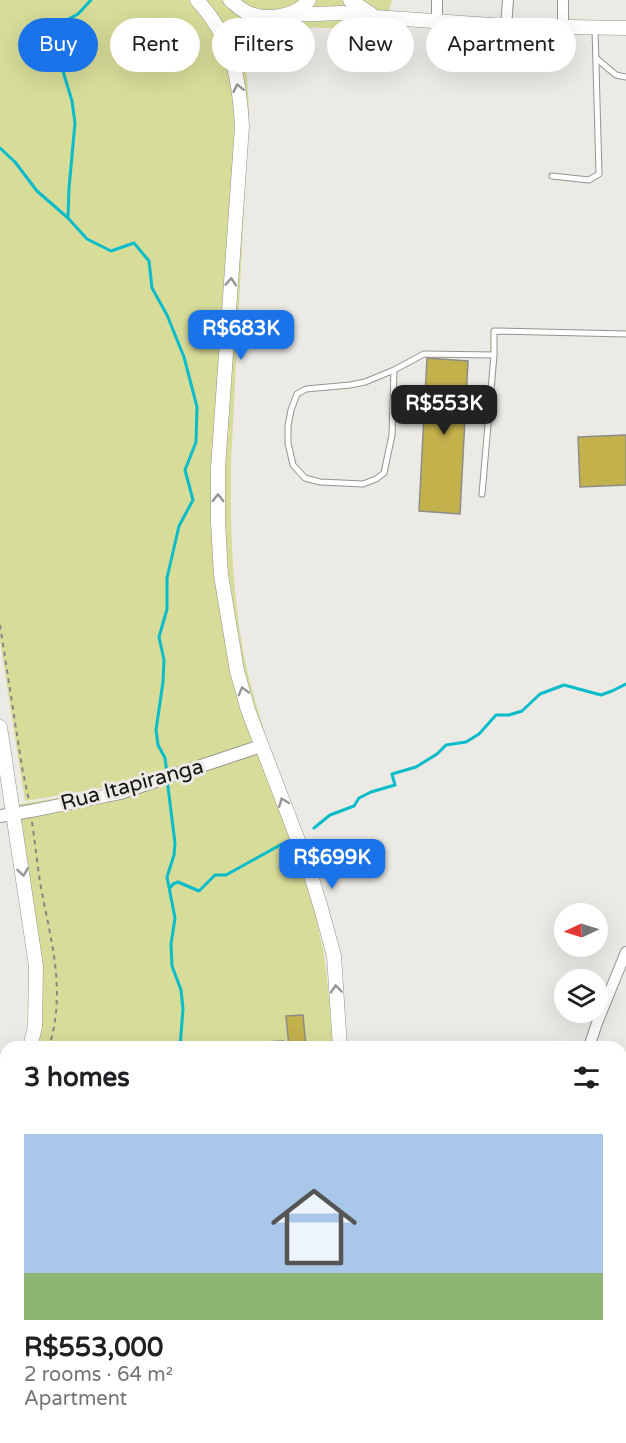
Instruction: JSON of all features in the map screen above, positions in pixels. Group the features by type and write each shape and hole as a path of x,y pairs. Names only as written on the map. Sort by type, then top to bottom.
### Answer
{"main road":[{"path":"196,0 212,18"},
{"path":"230,0 245,12 266,17 343,13 426,20"},
{"path":"287,15 309,0"},
{"path":"350,0 375,17"},
{"path":"576,27 626,28"},
{"path":"235,72 240,95 242,126 218,468 221,575 237,670 248,710 309,869 334,956 340,1041"},
{"path":"0,727 7,815 36,966 35,1027 32,1041"}],"street":[{"path":"437,0 437,18"},
{"path":"507,18 508,0"},
{"path":"563,0 563,18"},
{"name":"Rua Itapiranga","path":"7,815 120,793 261,746"},
{"path":"591,1041 626,952"}],"lane":[{"path":"552,176 589,180 599,174 595,27"},
{"path":"597,59 616,75 626,77"},
{"path":"482,494 494,331 626,334"},
{"path":"394,370 392,435 384,472 376,479 363,484 320,482 305,478 293,465 288,442 291,410 297,394 306,389 358,383 394,370 424,354 494,355"}],"path":[{"path":"0,625 31,811 40,881 56,965 56,1010 50,1041"}],"green space":[{"path":"0,0 392,0 386,18 327,18 327,28 315,28 315,18 212,18 212,72 246,72 249,109 231,462 232,540 238,618 247,670 266,737 254,740 301,866 315,912 324,954 333,1041 31,1041 38,1001 14,805 108,789 162,772 97,789 25,801 0,641"}],"building":[{"path":"427,358 468,361 460,514 419,511"},
{"path":"626,435 626,485 580,487 578,437"},
{"path":"303,1015 305,1041 288,1041 286,1016"}],"waterway":[{"path":"68,218 75,123 72,101 56,48 55,34 63,22 78,14 91,0"},
{"path":"0,148 15,162 37,191 68,218 87,239 111,251 134,243 149,261 152,288 167,315 184,357 197,407 196,442 185,470 193,500 179,526 167,578 167,609 159,637 164,660 156,730 167,773"},
{"path":"314,828 330,815 354,806 359,798 395,785 392,774 416,767 437,754 446,745 466,742 479,734 496,715 509,715 522,711 540,694 564,685 601,695 626,684"},
{"path":"167,779 175,843 167,877 175,918 171,944 172,966 181,990 183,1009 180,1041"},
{"path":"170,888 178,882 199,891 215,875 226,875 282,844"}]}
